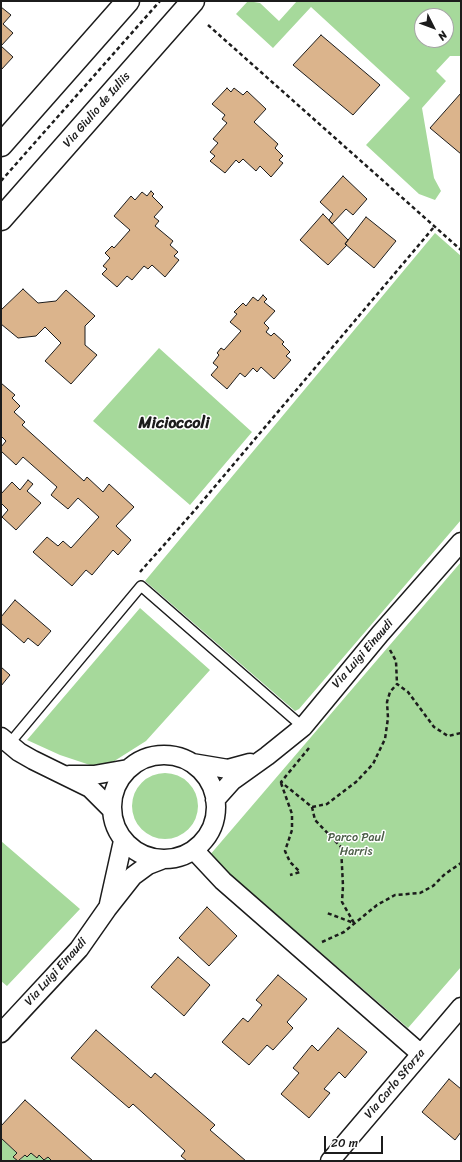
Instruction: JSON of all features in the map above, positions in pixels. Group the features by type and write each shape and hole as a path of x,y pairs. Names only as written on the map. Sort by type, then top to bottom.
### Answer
{"main road":[{"path":"1,145 128,1"},
{"name":"Via Giulio de Iuliis","path":"1,219 193,1"}],"street":[{"name":"Via Luigi Einaudi","path":"215,800 232,781 261,761 302,727 380,634 461,542"},
{"path":"5,741 19,752 33,760 90,788 111,808"},
{"path":"159,755 170,755 182,758 192,763 208,779 213,789 215,800 214,820 200,844 183,856 160,860 140,854 123,840 117,831 113,820 111,808 112,798 121,777 128,769 138,762 159,755"},
{"name":"Via Luigi Einaudi","path":"192,763 228,769 261,761"},
{"path":"64,775 94,775 128,769"},
{"name":"Via Luigi Einaudi","path":"107,909 123,840"},
{"path":"200,844 223,881 421,1054"},
{"name":"Via Luigi Einaudi","path":"1,1033 79,950 107,909 133,876 148,865 160,860"},
{"name":"Via Carlo Sforza","path":"330,1161 461,1007"}],"lane":[{"path":"5,741 141,586 302,727"}],"path":[{"path":"1,182 160,1"},
{"path":"208,25 461,250"},
{"path":"141,586 138,579 140,573 434,227"},
{"path":"380,634 396,661 398,684 408,692 434,727 448,736 461,734"},
{"path":"312,807 326,804 356,782 373,764 385,739 388,718 388,697 390,692 398,684"},
{"path":"281,782 313,743"},
{"path":"281,782 312,807 315,820 341,847 343,886 342,902 354,923"},
{"path":"281,782 292,814 292,830 285,851 290,862 300,872 290,875"},
{"path":"304,952 344,932 377,906 395,895 420,893 433,886 445,874 461,863"},
{"path":"326,913 354,923"}],"green space":[{"path":"248,1 260,3 279,21 297,1 461,1 461,56 450,56 436,71 446,81 422,108 434,178 441,191 435,200 419,194 366,145 410,98 311,7 273,48 236,14"},
{"path":"435,233 461,256 461,520 299,709 295,711 145,581"},
{"path":"159,348 252,432 190,505 93,421"},
{"name":"Parco Paul Harris","path":"461,562 461,967 408,1028 209,856"},
{"path":"140,608 210,670 146,741 108,765 90,765 60,755 27,740"},
{"path":"165,773 178,775 193,788 196,793 198,806 196,819 183,834 178,837 165,839 152,837 137,824 134,819 132,806 134,793 147,778 152,775"},
{"path":"1,841 80,909 7,986 1,981"},
{"path":"1,1138 17,1153 14,1157 18,1161 1,1161"},
{"path":"31,1153 37,1157 39,1155 44,1160 48,1157 52,1161 19,1161 25,1155 27,1157"}],"building":[{"path":"1,7 11,15 3,24 13,33 1,46"},
{"path":"321,35 380,85 353,115 293,65"},
{"path":"1,46 13,57 1,70"},
{"path":"227,88 231,92 234,88 243,95 247,91 266,109 254,122 278,144 275,148 283,156 279,160 283,163 271,177 260,166 256,171 243,159 239,163 236,160 225,173 210,161 215,156 210,152 218,143 213,139 227,123 222,119 225,115 212,104"},
{"path":"461,93 461,154 430,128"},
{"path":"343,176 367,199 353,215 346,209 332,224 329,220 333,214 320,202"},
{"path":"151,191 154,194 152,196 163,207 154,217 159,221 155,226 173,241 170,245 178,252 174,256 179,260 165,277 152,265 148,269 144,266 132,280 127,276 117,287 102,274 107,269 103,266 110,258 105,253 112,246 114,248 130,230 114,216 131,196 135,200 142,192 147,196"},
{"path":"323,214 348,240 345,244 347,245 328,265 300,240"},
{"path":"366,217 396,241 374,268 345,244"},
{"path":"23,289 38,303 56,301 66,290 95,316 85,326 85,345 97,355 71,384 45,361 61,343 45,327 36,336 18,338 1,324 1,310"},
{"path":"263,295 267,299 264,302 275,311 264,323 269,328 266,332 271,336 274,333 284,342 282,344 290,352 286,356 291,360 274,379 261,367 257,372 253,368 245,377 240,373 227,389 211,375 218,367 213,363 219,355 217,353 221,348 224,350 241,331 230,322 237,314 234,312 243,303 246,306 253,297 258,301"},
{"path":"1,383 15,395 12,398 20,406 14,412 25,422 22,425 84,481 87,477 103,492 109,484 134,507 116,526 131,540 118,555 113,550 92,575 86,570 72,586 33,552 47,537 58,546 63,541 71,548 99,517 78,498 68,509 51,495 57,487 23,457 16,465 1,451 1,447 6,441 1,436"},
{"path":"28,480 33,484 27,491 41,503 16,530 2,517 8,510 1,503 1,494 12,482 20,490"},
{"path":"15,600 51,631 38,646 28,638 24,643 1,623 1,617"},
{"path":"1,667 10,675 1,686"},
{"path":"207,907 237,936 209,966 179,938"},
{"path":"178,957 210,985 184,1016 151,987"},
{"path":"278,975 307,999 287,1022 293,1028 273,1050 267,1045 249,1065 222,1042 243,1018 248,1022 262,1005 256,1000"},
{"path":"338,1028 367,1052 345,1078 339,1072 324,1089 330,1093 309,1118 281,1094 299,1073 293,1068 312,1045 318,1051"},
{"path":"96,1030 151,1078 155,1073 215,1125 210,1130 246,1161 187,1161 181,1156 185,1151 133,1104 129,1108 71,1058"},
{"path":"449,1079 461,1089 461,1132 455,1140 422,1112"},
{"path":"25,1100 93,1161 52,1161 48,1157 44,1160 39,1155 37,1158 31,1153 27,1157 25,1155 18,1161 13,1157 17,1153 1,1138 1,1126"}],"district":[{"name":"Micioccoli","path":"174,424"}]}
